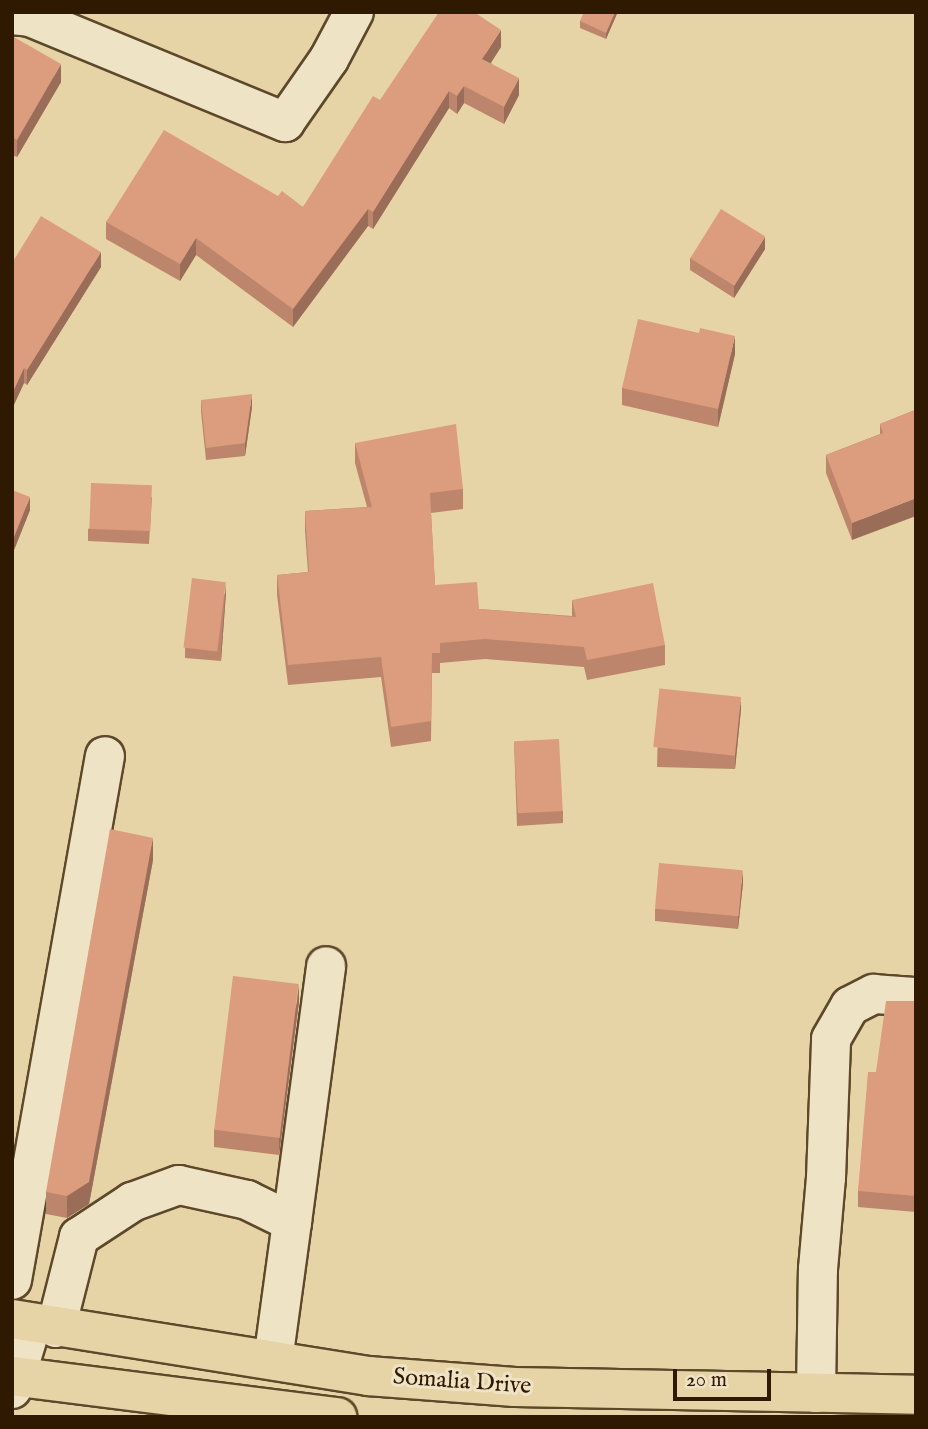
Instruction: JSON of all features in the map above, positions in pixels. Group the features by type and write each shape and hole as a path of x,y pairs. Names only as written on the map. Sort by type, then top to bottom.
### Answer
{"main road":[{"name":"Somalia Drive","path":"33,1324 368,1376 515,1387 916,1395"},
{"path":"13,1381 337,1417"}],"street":[{"path":"12,15 30,18 285,122 329,60 354,12"},
{"path":"12,1280 105,756"},
{"path":"273,1360 326,966"},
{"path":"816,1393 818,1269 826,1178 831,1039 850,1006 874,994 916,997"},
{"path":"13,1381 33,1324 79,1237 132,1202 179,1185 247,1200 292,1222"}],"building":[{"path":"439,12 474,12 501,30 482,59 519,78 504,107 464,86 457,96 449,91 373,212 368,209 293,309 196,238 180,264 106,222 164,130 278,196 282,191 303,207 373,96 380,100"},
{"path":"584,12 615,12 606,33 580,21"},
{"path":"12,36 61,64 17,140 12,137"},
{"path":"721,209 765,237 734,286 690,258"},
{"path":"41,216 101,252 27,370 24,368 12,394 12,263"},
{"path":"638,319 699,333 700,328 735,336 718,409 622,388"},
{"path":"252,394 245,443 206,448 201,400"},
{"path":"915,410 916,498 852,523 826,455 883,433 880,424"},
{"path":"456,424 463,489 430,493 435,585 477,582 479,609 576,617 572,600 653,583 665,645 587,660 584,647 485,639 440,643 440,653 432,653 431,721 391,727 381,657 288,665 277,575 309,572 305,511 372,507 355,443"},
{"path":"91,483 152,485 150,531 89,529"},
{"path":"12,490 30,497 14,537 12,537"},
{"path":"192,578 226,582 217,652 183,647"},
{"path":"659,688 741,697 735,756 653,747"},
{"path":"559,739 563,811 518,813 514,741"},
{"path":"110,829 153,838 89,1182 67,1196 46,1192"},
{"path":"659,863 743,870 739,916 655,909"},
{"path":"233,976 299,984 280,1138 214,1130"},
{"path":"886,1001 916,1001 916,1196 858,1191 868,1072 876,1072"}]}
